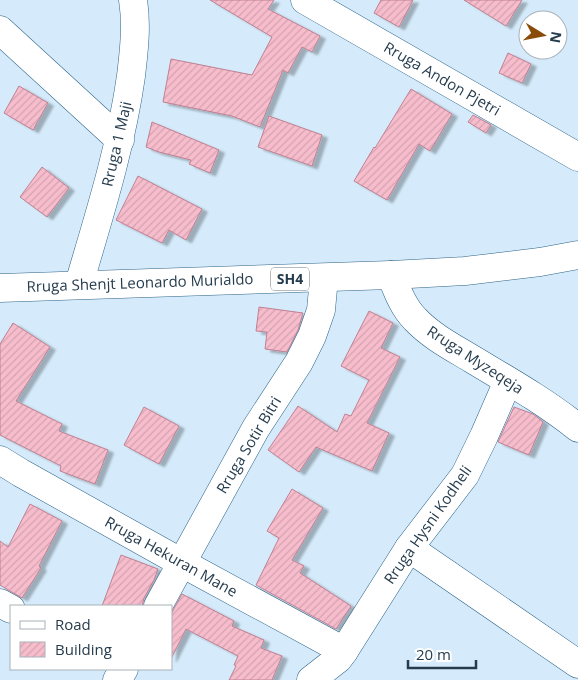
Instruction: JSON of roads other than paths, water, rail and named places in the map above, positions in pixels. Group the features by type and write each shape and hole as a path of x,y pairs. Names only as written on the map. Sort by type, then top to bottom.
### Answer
{"street":[{"name":"Rruga 1 Maji","path":"80,284 120,140 127,102 134,54 135,20 132,0"},
{"name":"Rruga Andon Pjetri","path":"305,0 578,157"},
{"path":"0,30 120,140"},
{"name":"Rruga Shenjt Leonardo Murialdo","path":"0,288 80,284 324,278 464,271 540,262 578,255"},
{"name":"Rruga Myzeqeja","path":"391,275 400,297 413,318 431,334 508,381 578,428"},
{"name":"Rruga Sotir Bitri","path":"159,605 256,428 300,362 321,310 324,278"},
{"name":"Rruga Hysni Kodheli","path":"326,676 344,651 409,548 465,474 508,381"},
{"name":"Rruga Hekuran Mane","path":"0,460 182,563 344,651"},
{"path":"409,548 578,664"}]}
